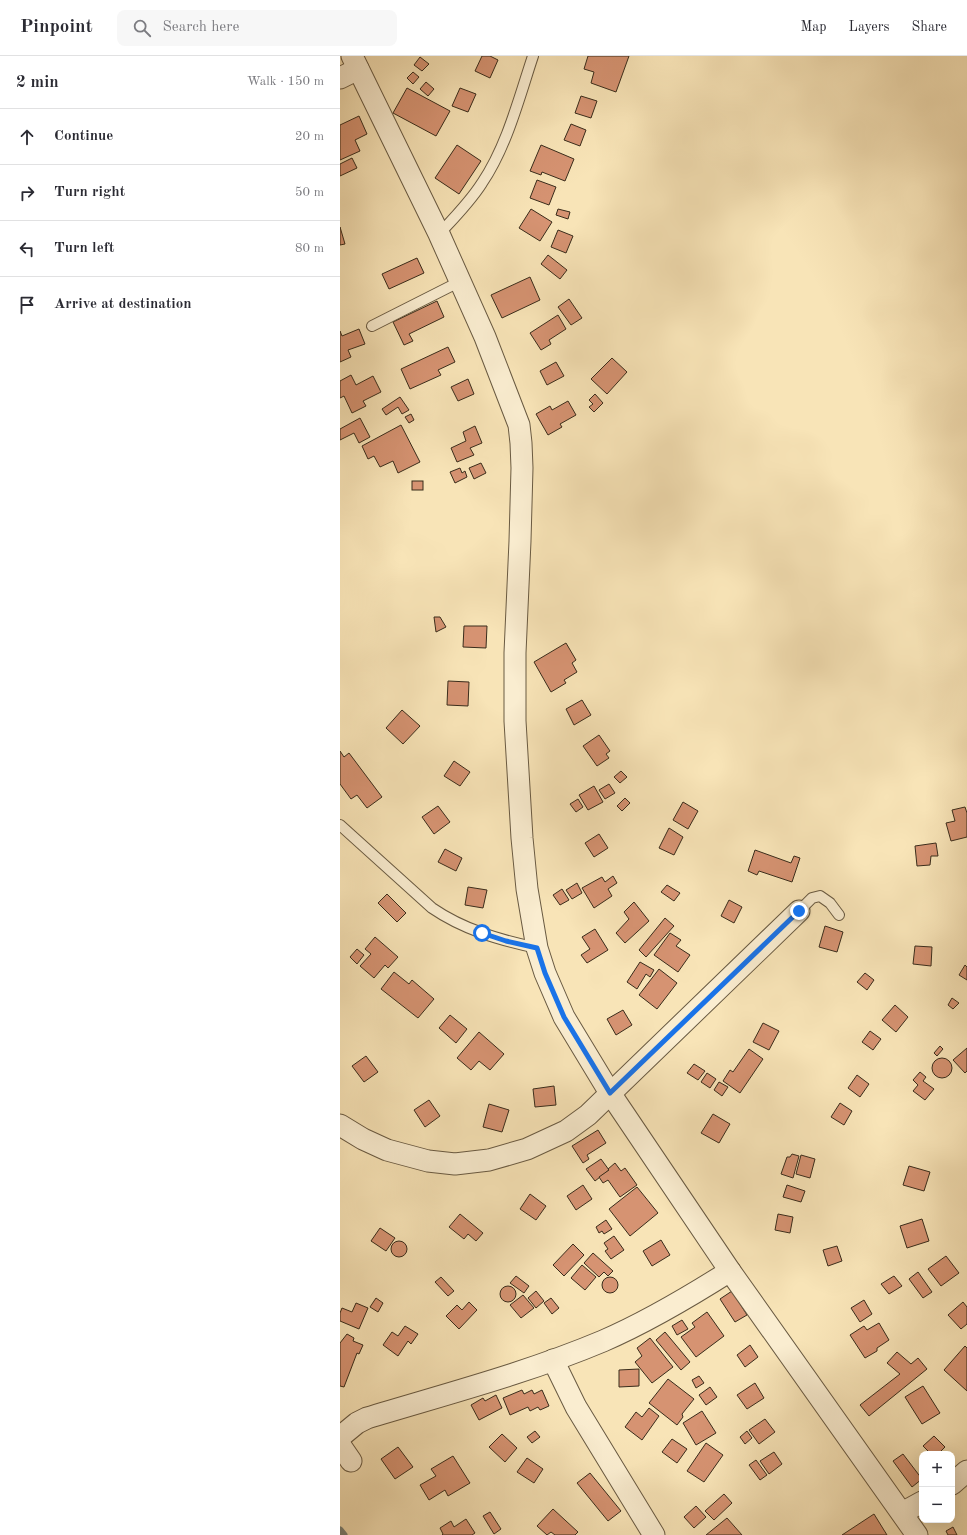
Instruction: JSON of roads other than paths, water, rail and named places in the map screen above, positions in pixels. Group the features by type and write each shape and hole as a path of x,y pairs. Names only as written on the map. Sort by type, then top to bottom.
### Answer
{"street":[{"path":"350,68 385,122 439,234 459,282 485,337 519,425 521,443 520,541 515,653 514,721 527,889 537,948 545,973 564,1017 610,1093 730,1271 917,1535"},
{"path":"340,1125 363,1139 387,1150 428,1161 455,1164 489,1160 527,1149 566,1130 588,1114 799,911"},
{"path":"340,1437 357,1423 367,1418 553,1360 603,1341 634,1327 681,1302 730,1271"},
{"path":"553,1360 576,1407 654,1535"},
{"path":"955,1481 967,1471"},
{"path":"902,1514 919,1504"}],"lane":[{"path":"439,234 467,203 495,162 533,56"},
{"path":"372,326 459,282"},
{"path":"340,825 432,908 442,915 463,926 506,941 537,948"},
{"path":"799,911 812,898 820,896 830,903 839,915"}],"waterway":[{"path":"340,1530 344,1535"}]}
